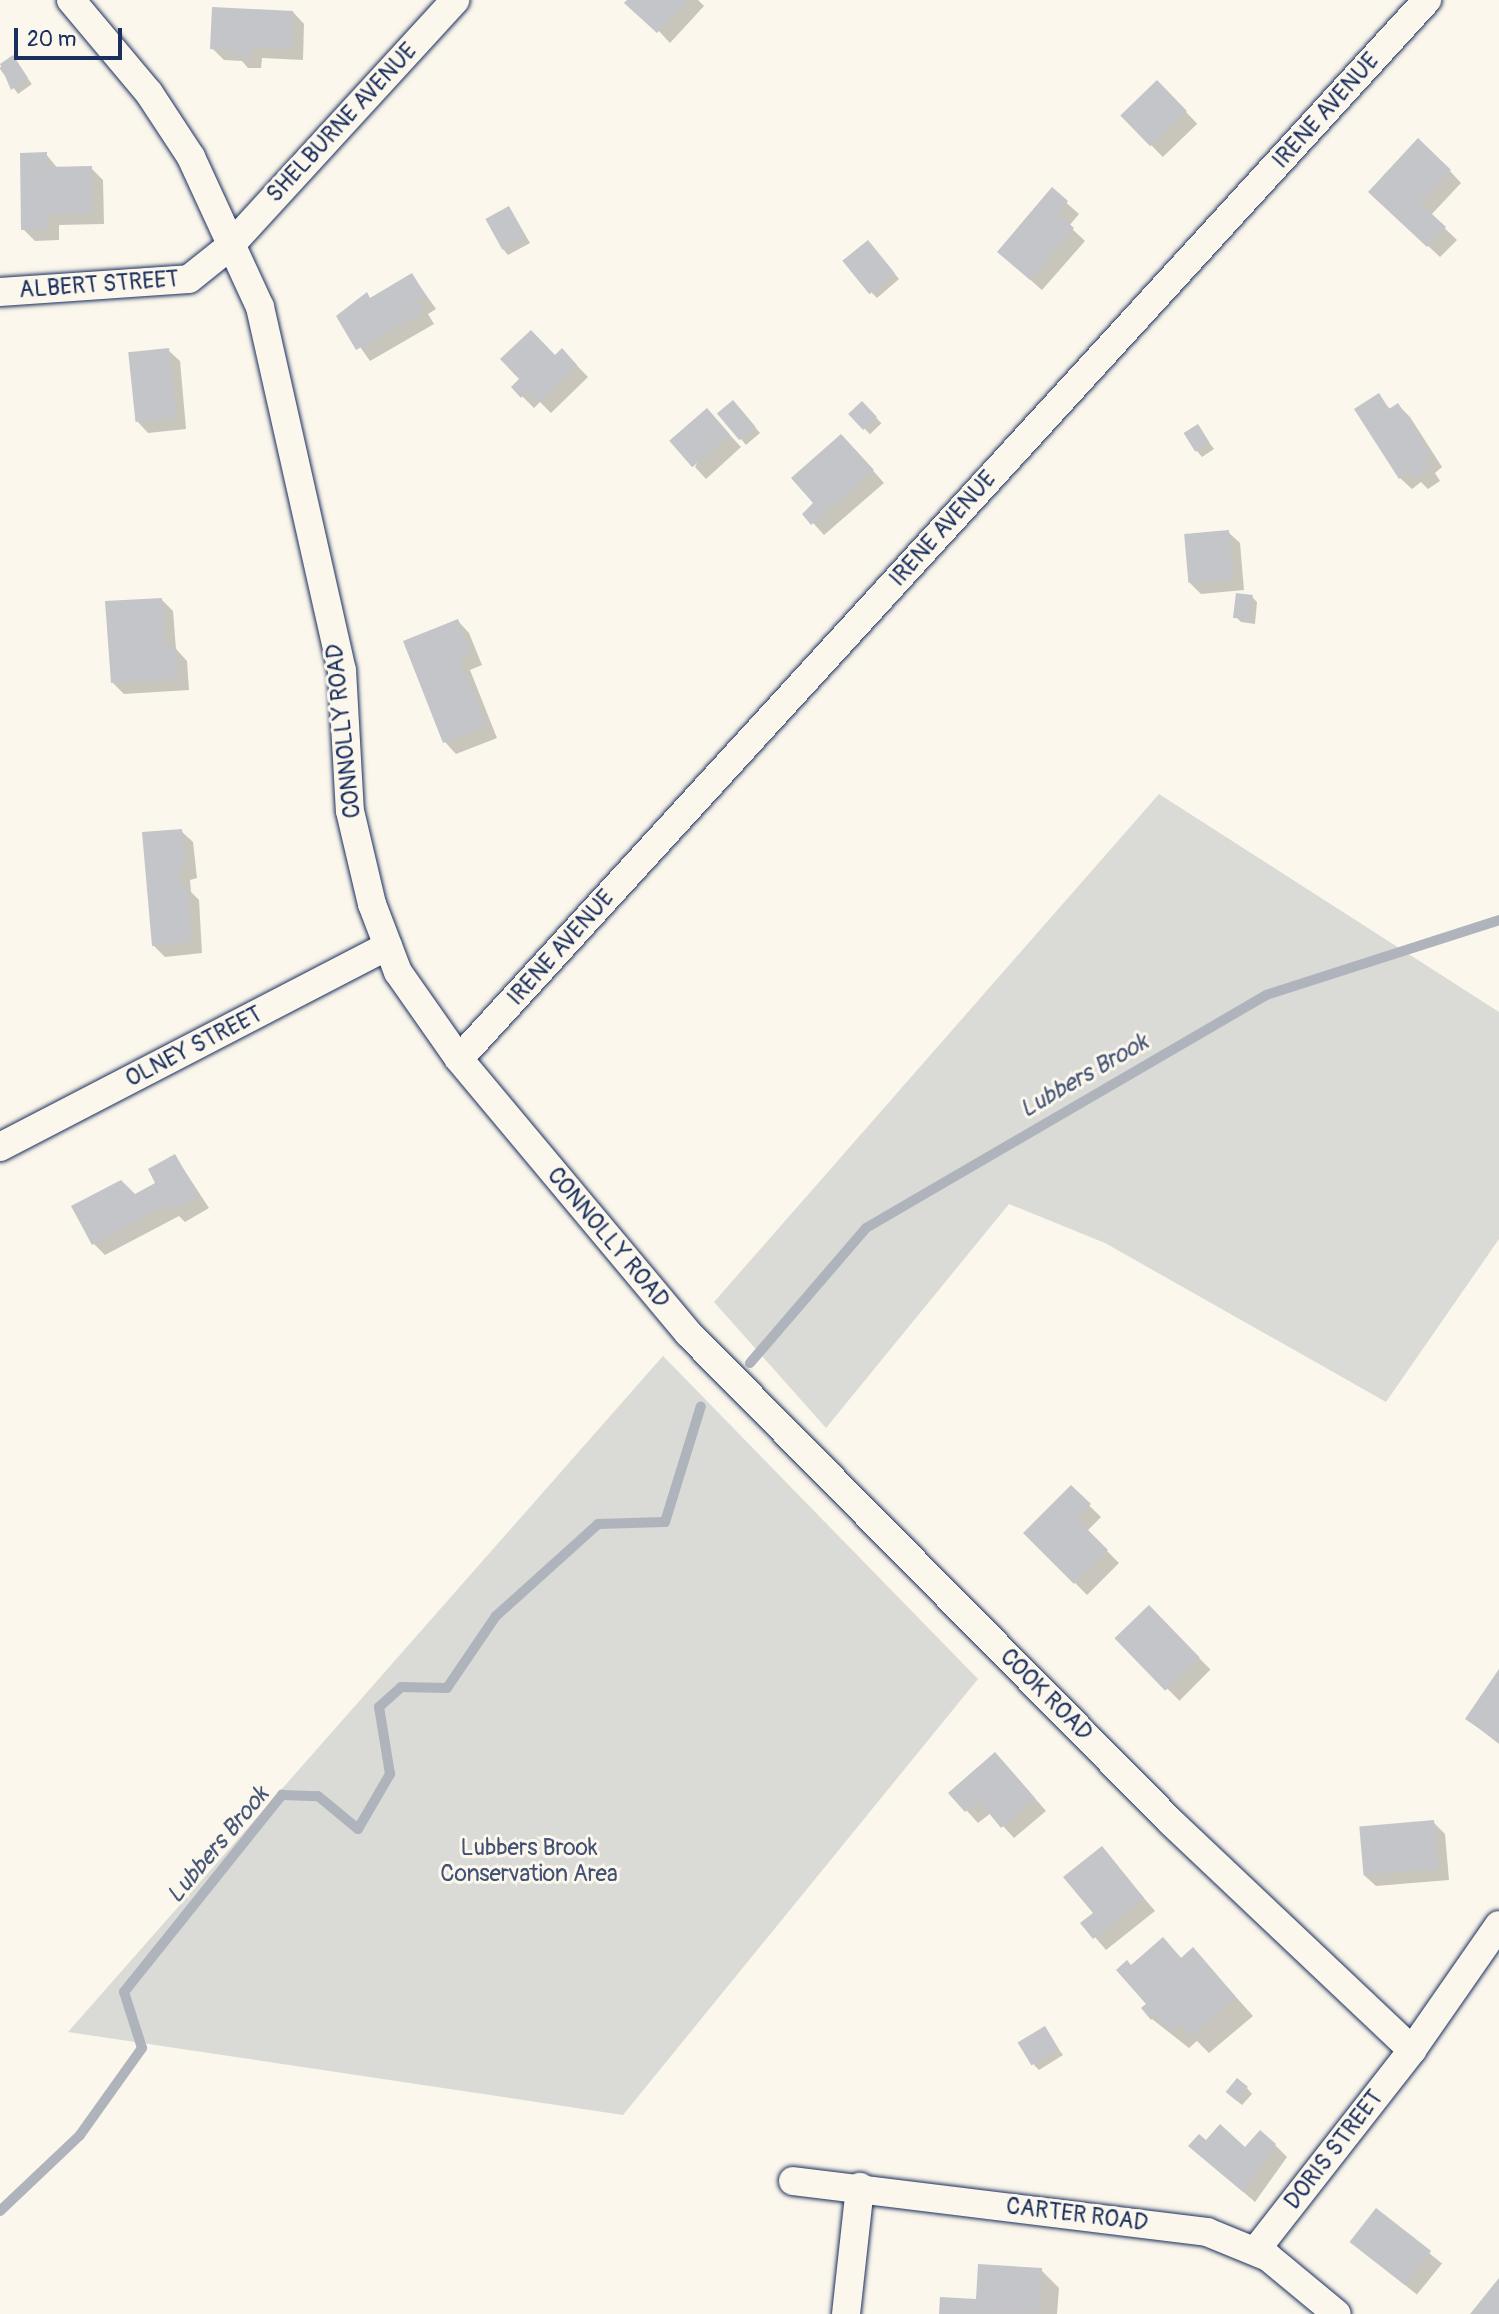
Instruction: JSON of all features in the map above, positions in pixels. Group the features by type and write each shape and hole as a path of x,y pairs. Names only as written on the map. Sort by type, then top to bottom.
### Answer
{"street":[{"name":"CONNOLLY ROAD","path":"71,0 149,93 191,157 229,247 260,307 342,670 350,811 372,904 398,972 459,1059 688,1333"},
{"name":"SHELBURNE AVENUE","path":"229,247 456,0"},
{"name":"IRENE AVENUE","path":"459,1059 1427,0"},
{"name":"ALBERT STREET","path":"0,292 189,279 229,247"},
{"name":"OLNEY STREET","path":"0,1147 388,946"},
{"name":"COOK ROAD","path":"688,1333 1171,1822 1412,2050"},
{"name":"DORIS STREET","path":"1256,2250 1412,2050 1499,1925"},
{"name":"CARTER ROAD","path":"793,2180 1190,2229 1256,2250 1337,2314"},
{"path":"846,2314 860,2188"}],"green space":[{"path":"1159,794 1499,1012 1499,1239 1386,1402 1105,1243 1009,1204 826,1428 714,1302"},
{"name":"Lubbers Brook Conservation Area","path":"663,1356 978,1679 623,2115 68,2032"}],"building":[{"path":"627,0 688,0 657,33 624,3"},
{"path":"212,7 293,11 291,49 251,47 250,57 235,57 235,51 210,49"},
{"path":"13,55 28,78 11,90 0,64"},
{"path":"1157,80 1187,111 1150,146 1120,115"},
{"path":"1418,138 1451,170 1420,203 1446,227 1427,247 1368,192"},
{"path":"47,152 46,167 92,166 93,213 48,214 48,229 21,230 20,153"},
{"path":"1052,187 1068,201 1058,214 1074,228 1030,280 997,252"},
{"path":"509,206 526,237 502,250 485,219"},
{"path":"868,240 895,273 869,294 842,261"},
{"path":"412,273 426,296 417,301 423,312 356,350 336,316 367,292 370,298"},
{"path":"531,330 555,355 562,348 577,365 538,403 527,391 521,398 511,387 519,379 500,359"},
{"path":"169,348 176,418 136,422 128,352"},
{"path":"1379,393 1389,409 1398,403 1432,455 1424,461 1430,468 1415,478 1410,470 1399,479 1354,409"},
{"path":"733,400 755,427 739,440 717,413"},
{"path":"862,401 877,417 863,430 848,414"},
{"path":"707,408 730,434 692,467 669,441"},
{"path":"1198,424 1210,443 1195,452 1184,433"},
{"path":"841,434 874,470 811,525 802,514 813,503 791,478"},
{"path":"1229,530 1233,579 1188,583 1184,534"},
{"path":"1236,593 1253,595 1250,620 1233,618"},
{"path":"162,598 165,648 176,647 178,678 111,683 105,601"},
{"path":"458,619 471,653 460,658 486,726 443,743 403,641"},
{"path":"182,829 186,867 179,868 181,887 188,886 191,942 152,946 142,832"},
{"path":"175,1154 199,1196 171,1211 168,1204 92,1245 71,1206 121,1180 135,1194 155,1183 148,1169"},
{"path":"1071,1485 1091,1504 1076,1518 1108,1550 1074,1584 1023,1533"},
{"path":"1149,1605 1200,1658 1165,1691 1114,1638"},
{"path":"1499,1669 1499,1742 1465,1719"},
{"path":"995,1752 1035,1798 1001,1828 979,1801 965,1812 948,1793"},
{"path":"1434,1820 1438,1869 1364,1875 1359,1827"},
{"path":"1102,1846 1144,1898 1093,1939 1080,1923 1093,1913 1063,1877"},
{"path":"1163,1937 1181,1958 1193,1947 1236,1997 1190,2037 1179,2024 1170,2032 1156,2015 1151,2020 1141,2008 1146,2004 1116,1970 1127,1960 1131,1965"},
{"path":"1045,2026 1059,2049 1031,2066 1018,2042"},
{"path":"1237,2078 1248,2087 1237,2101 1226,2092"},
{"path":"1220,2124 1245,2147 1260,2130 1276,2144 1243,2192 1188,2146 1199,2134 1206,2140"},
{"path":"1376,2208 1431,2251 1405,2285 1350,2242"},
{"path":"978,2264 1042,2268 1039,2313 939,2314 940,2297 976,2299"},
{"path":"1499,2278 1499,2314 1470,2314"}],"waterway":[{"name":"Lubbers Brook","path":"750,1363 866,1228 1266,995 1499,920"},
{"name":"Lubbers Brook","path":"0,2211 80,2135 142,2048 124,1992 282,1795 318,1796 358,1829 390,1774 379,1707 401,1687 447,1688 496,1616 598,1524 665,1522 701,1406"}]}
